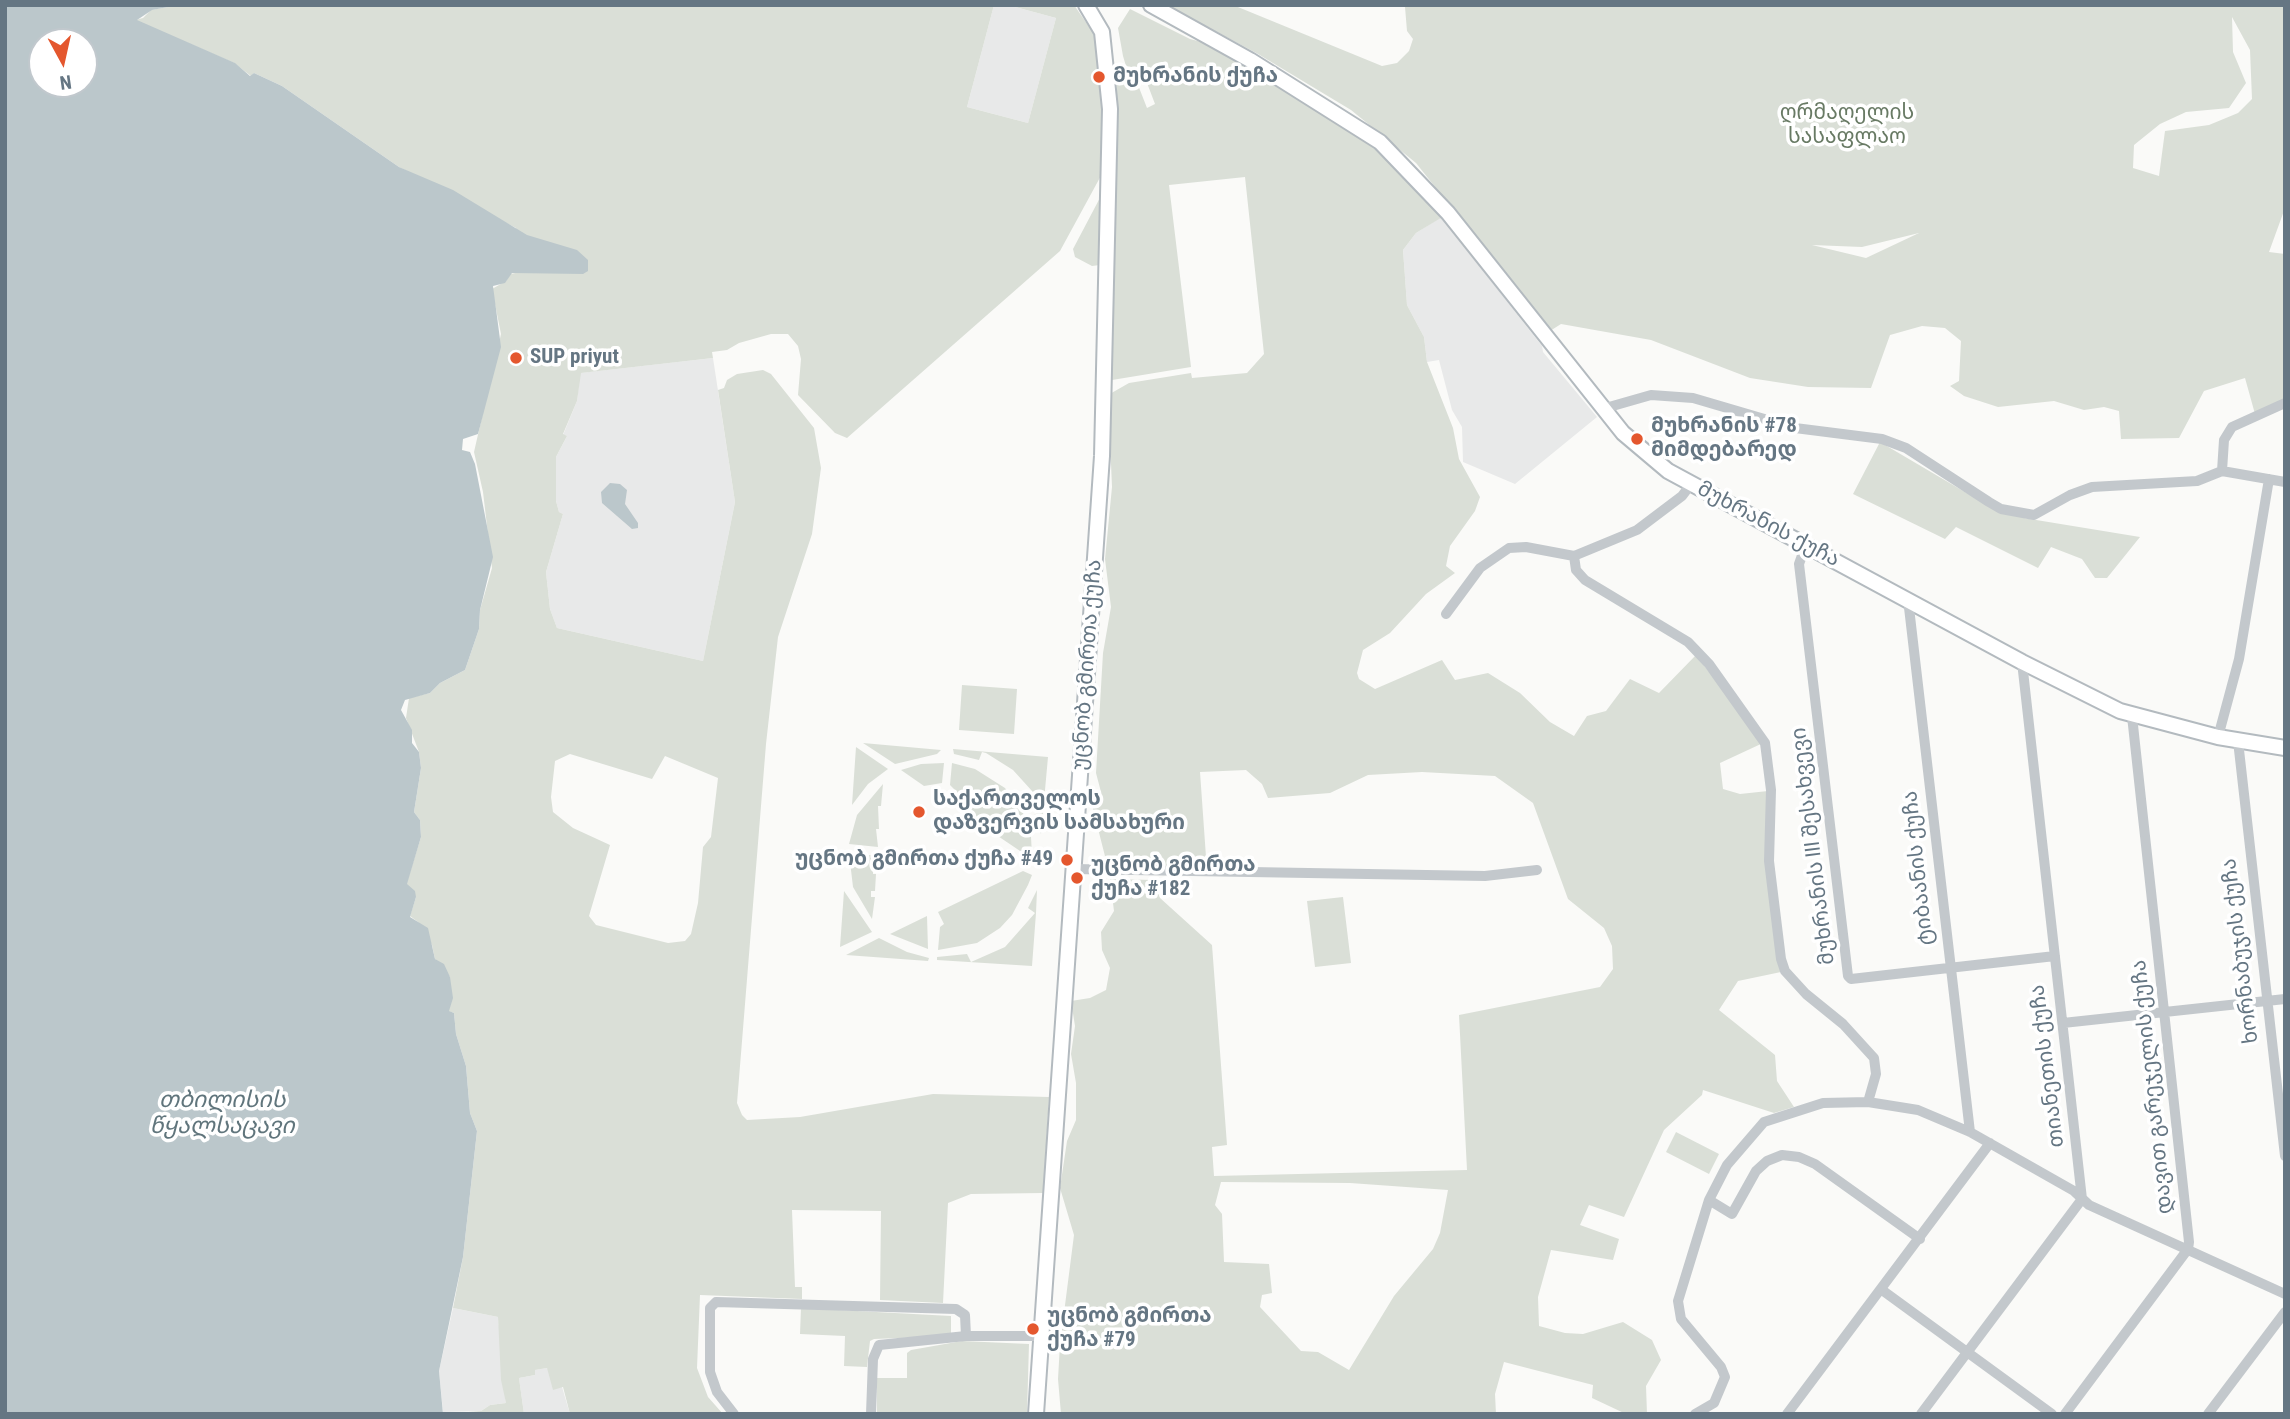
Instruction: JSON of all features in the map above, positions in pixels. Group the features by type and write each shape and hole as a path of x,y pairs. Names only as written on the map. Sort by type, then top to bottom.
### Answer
{"main road":[{"name":"მუხრანის ქუჩა","path":"1151,5 1250,60 1380,142 1448,213 1602,409 1637,449 1691,484 1805,547 2022,662 2132,716 2218,737 2285,748"},
{"name":"უცნობ გმირთა ქუჩა","path":"1037,1414 1098,537 1110,109 1102,32 1091,7"}],"street":[{"path":"1602,409 1651,395 1693,398 1795,428 1881,439 1906,448 2001,509 2034,515 2070,495 2092,487 2197,481 2222,471 2285,482"},
{"path":"2222,471 2224,440 2232,427 2285,403"},
{"path":"2218,737 2239,659 2269,480"},
{"path":"1446,614 1480,568 1509,548 1526,547 1574,556 1637,530 1682,496 1691,484"},
{"name":"მუხრანის III შესახვევი","path":"1805,547 1799,564 1848,976 1851,979 2055,956"},
{"path":"1574,556 1576,569 1585,580 1688,642 1709,664 1765,743 1770,790 1769,861 1781,959 1785,971 1806,994 1843,1024 1874,1058 1876,1074 1868,1102"},
{"name":"ტიბაანის ქუჩა","path":"1908,600 1970,1132"},
{"name":"თიანეთის ქუჩა","path":"2022,662 2082,1199"},
{"name":"დავით გარეჯელის ქუჩა","path":"2132,716 2188,1249"},
{"name":"ხორნაბუჯის ქუჩა","path":"2238,741 2285,1156"},
{"path":"1073,869 1485,876 1537,870"},
{"path":"2063,1023 2285,999"},
{"path":"1695,1414 1714,1403 1725,1377 1721,1367 1681,1319 1678,1301 1709,1200 1727,1165 1764,1122 1823,1103 1868,1102 1918,1110 1970,1132 2082,1199 2285,1294"},
{"path":"1790,1413 1990,1143"},
{"path":"1709,1200 1732,1214 1756,1171 1767,1161 1782,1155 1799,1157 1815,1164 1920,1239"},
{"path":"1921,1414 2082,1199"},
{"path":"2066,1414 2188,1249"},
{"path":"1882,1290 2052,1414"},
{"path":"734,1414 717,1392 710,1372 710,1308 716,1302 956,1309 965,1315 966,1336"},
{"path":"2208,1414 2285,1312"},
{"path":"871,1414 873,1359 879,1345 966,1336 1041,1336"}],"shaded area":[{"path":"994,5 1008,5 1056,18 1028,123 967,107"},
{"path":"1441,217 1542,346 1543,352 1597,417 1515,484 1463,462 1462,427 1452,410 1439,360 1427,362 1424,337 1407,305 1403,250 1416,233"},
{"path":"713,358 735,502 703,661 557,628 550,609 546,572 563,514 559,512 556,501 556,457 567,436 563,435 577,401 580,373"},
{"path":"453,1308 498,1317 506,1403 490,1405 481,1411 443,1412 439,1371"},
{"path":"547,1368 562,1387 570,1414 524,1414 519,1378 535,1375 535,1370"}],"green space":[{"path":"179,5 994,5 967,107 1028,123 1056,18 1008,5 1074,5 1099,41 1103,172 1060,251 847,438 835,433 798,395 801,359 798,346 788,334 771,334 739,343 727,350 712,352 713,358 581,373 577,401 563,434 567,436 556,457 556,501 559,512 563,514 546,572 550,609 557,628 703,661 735,502 718,390 724,388 727,380 737,374 763,370 771,374 814,428 821,468 812,534 778,637 766,744 737,1103 747,1120 800,1117 933,1094 1049,1097 1043,1193 971,1194 948,1203 943,1303 880,1300 881,1211 792,1210 795,1287 802,1287 802,1299 700,1295 697,1368 708,1397 723,1414 570,1414 563,1387 553,1390 547,1368 535,1370 535,1375 519,1378 524,1414 443,1414 481,1411 490,1405 506,1403 501,1380 498,1317 453,1308 463,1257 477,1131 470,1113 466,1066 456,1034 454,1013 448,1011 450,977 435,959 432,945 418,922 410,916 416,897 406,885 421,837 420,820 414,812 421,768 419,752 406,718 409,698 430,693 440,683 465,670 479,629 480,610 492,568 483,492 474,452 501,334 492,289 506,281 510,274 521,272 516,228 399,167 282,86 254,73 251,76 234,63 135,20 143,18 151,10","holes":["570,754 652,779 665,756 718,778 711,837 703,847 698,903 691,934 685,941 668,943 596,925 589,916 610,845 573,828 553,812 551,797 555,761"]},
{"name":"ღრმაღელის სასაფლაო","path":"1167,5 1233,5 1382,66 1397,63 1409,51 1413,39 1407,31 1405,7 1412,5 2285,5 2285,208 2269,252 2285,254 2285,400 2255,414 2245,378 2204,391 2179,438 2121,439 2119,411 2104,407 2084,410 2054,401 1998,407 1964,396 1950,386 1959,381 1961,341 1945,328 1922,326 1890,335 1871,388 1808,387 1750,378 1651,340 1561,324 1550,331 1416,163 1351,110 1258,54","holes":["2232,17 2250,50 2252,99 2238,113 2209,125 2165,131 2159,176 2133,168 2134,145 2160,124 2186,112 2229,108 2246,83 2233,52","1919,233 1866,258 1812,245 1862,247"]},
{"path":"1130,9 1190,39 1213,45 1327,112 1385,154 1444,216 1416,233 1403,250 1407,305 1424,337 1427,362 1453,428 1459,459 1480,497 1475,511 1450,546 1446,566 1455,573 1426,594 1390,633 1363,650 1357,673 1359,679 1375,689 1442,660 1455,680 1488,673 1520,693 1550,722 1574,736 1587,716 1606,711 1630,679 1659,693 1696,655 1763,743 1720,763 1723,789 1740,794 1768,791 1781,972 1738,981 1719,1010 1775,1055 1777,1081 1794,1107 1774,1113 1703,1090 1702,1095 1664,1130 1624,1217 1589,1205 1580,1225 1619,1239 1613,1260 1551,1250 1538,1297 1539,1326 1565,1333 1583,1334 1623,1322 1652,1340 1661,1360 1646,1386 1647,1414 1626,1414 1592,1398 1593,1385 1504,1362 1495,1394 1496,1414 1061,1414 1058,1379 1060,1344 1074,1235 1060,1188 1067,1141 1076,1120 1076,1083 1071,1054 1075,1026 1071,1001 1090,998 1106,990 1110,968 1102,950 1101,932 1114,911 1110,879 1153,880 1160,898 1212,945 1227,1145 1212,1147 1214,1176 1467,1170 1459,1015 1600,987 1613,969 1612,946 1604,928 1568,899 1533,803 1495,776 1422,772 1368,775 1330,793 1268,798 1262,784 1246,770 1200,772 1206,857 1170,859 1169,866 1107,864 1093,809 1101,792 1096,773 1103,653 1111,607 1105,559 1112,487 1108,395 1129,383 1191,373 1192,378 1247,373 1264,354 1245,177 1169,185 1191,367 1112,380 1117,71 1138,85 1147,108 1155,104 1144,75 1126,66 1118,28","holes":["1221,1182 1350,1183 1448,1190 1440,1233 1433,1249 1394,1296 1349,1370 1318,1352 1301,1351 1260,1307 1262,1295 1272,1293 1269,1264 1224,1262 1222,1214 1215,1205"]},
{"path":"1102,194 1100,265 1092,266 1075,257 1073,249"},
{"path":"1880,442 1987,505 2024,518 2140,537 2107,578 2095,578 2082,559 2051,547 2038,568 1956,527 1945,539 1853,494"},
{"path":"962,685 1017,689 1014,734 959,730"},
{"path":"863,743 941,750 937,754 895,764"},
{"path":"856,747 888,769 868,784 852,805"},
{"path":"953,749 1048,757 1041,834 1034,815 1043,810 1032,791 1013,770 986,753 982,752 979,760 954,754"},
{"path":"944,763 942,783 924,786 901,770 921,764"},
{"path":"952,763 975,769 1005,788 1025,816 1031,837 1032,855 1026,855 949,803 955,790 950,785"},
{"path":"883,784 881,806 878,806 879,829 876,829 878,847 849,844 857,815"},
{"path":"849,853 878,856 877,868 873,868 873,874 876,874 875,891 871,891 871,897 875,897 872,919 853,887"},
{"path":"1023,871 1032,875 1028,885 1012,915 1000,928 977,943 938,950 940,927 944,924 938,912"},
{"path":"1037,890 1032,966 937,960 937,957 967,954 971,962 1005,947 1035,913 1028,908"},
{"path":"844,891 872,932 840,947"},
{"path":"1343,897 1351,963 1315,967 1307,901"},
{"path":"927,916 928,949 890,934"},
{"path":"879,938 907,952 929,958 928,961 846,955"},
{"path":"1676,1132 1719,1154 1709,1174 1666,1152"},
{"path":"801,1308 951,1316 951,1336 874,1339 870,1341 867,1367 844,1366 845,1336 800,1334"},
{"path":"962,1341 1029,1344 1027,1414 877,1414 877,1378 907,1378 907,1353 911,1350"}],"water":[{"name":"თბილისის წყალსაცავი","path":"5,5 179,5 152,10 137,20 235,63 250,76 254,73 282,86 399,167 453,190 527,235 577,250 588,260 588,271 583,274 512,273 505,283 493,286 501,347 478,434 463,439 462,450 470,452 475,464 493,557 480,610 479,629 465,670 440,683 430,693 405,700 401,710 412,730 412,743 419,752 421,768 414,812 420,820 421,837 407,884 415,891 416,897 410,917 428,928 435,959 444,964 450,977 453,998 449,1011 454,1013 456,1034 466,1066 470,1113 477,1131 463,1257 439,1371 443,1414 5,1414"},
{"path":"610,483 620,484 627,490 625,504 638,523 638,528 632,529 602,503 601,492"}],"place":[{"name":"მუხრანის ქუჩა","path":"1099,77"},
{"name":"SUP priyut","path":"516,358"},
{"name":"მუხრანის #78 მიმდებარედ","path":"1637,439"},
{"name":"საქართველოს დაზვერვის სამსახური","path":"919,812"},
{"name":"უცნობ გმირთა ქუჩა #49","path":"1067,860"},
{"name":"უცნობ გმირთა ქუჩა #182","path":"1077,878"},
{"name":"უცნობ გმირთა ქუჩა #79","path":"1033,1329"}]}
